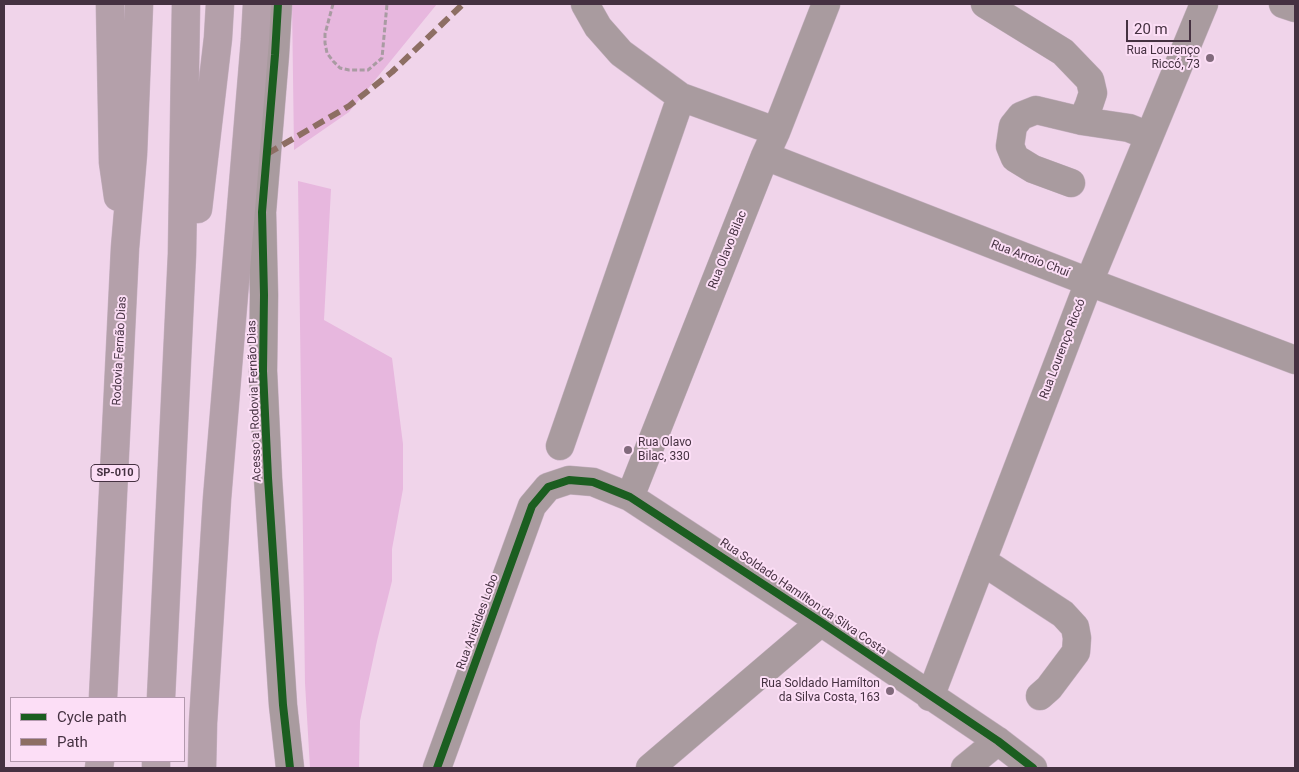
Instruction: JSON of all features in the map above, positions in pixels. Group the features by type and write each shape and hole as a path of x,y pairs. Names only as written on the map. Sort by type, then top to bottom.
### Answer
{"highway":[{"path":"110,4 113,162 125,248"},
{"name":"Rodovia Fernão Dias","path":"103,697 125,248 133,154 139,4"},
{"path":"161,697 182,254 186,4"},
{"path":"182,254 196,227 218,38 220,4"},
{"path":"202,768 203,723 217,499 257,4"}],"street":[{"name":"Acesso a Rodovia Fernão Dias","path":"278,4 262,212 264,295 262,371 282,695 290,768"},
{"name":"Rua Arroio Chuí","path":"585,4 598,27 621,53 681,97 771,144 1089,282 1295,360"},
{"name":"Rua Olavo Bilac","path":"630,497 826,4"},
{"path":"985,4 1063,52 1090,80 1093,92 1082,121"},
{"name":"Rua Lourenço Riccó","path":"930,697 1089,282 1204,4"},
{"path":"1283,4 1295,8"},
{"path":"560,446 681,97"},
{"path":"1071,183 1033,169 1015,158 1010,146 1012,132 1013,126 1021,116 1036,110 1082,121 1129,128 1149,136"},
{"name":"Rua Soldado Hamílton da Silva Costa","path":"548,487 569,480 593,482 630,497 998,741 1033,768"},
{"name":"Rua Aristides Lobo","path":"437,768 532,506 548,487"},
{"path":"982,561 1063,614 1074,627 1077,638 1076,652 1049,688 1040,696"},
{"path":"650,768 821,622"},
{"path":"965,768 998,741"}],"path":[{"path":"333,4 325,34 327,53 340,68 349,70 368,70 382,58 387,4"}],"shaded area":[{"path":"292,4 437,4 349,112 294,150"},
{"path":"298,181 331,189 324,320 392,358 403,444 403,489 392,549 392,581 360,721 359,768 310,768 305,683"}],"marked path":[{"path":"267,154 349,106 392,72 463,4"}],"cycle path":[{"path":"278,4 262,212 263,371 283,705 290,768"},
{"path":"437,768 532,506 548,487 569,480 593,482 630,497 998,741 1033,768"}],"place":[{"name":"Rua Lourenço Riccó, 73","path":"1210,58"},
{"name":"Rua Olavo Bilac, 330","path":"628,450"},
{"name":"Rua Soldado Hamílton da Silva Costa, 163","path":"890,691"}]}
